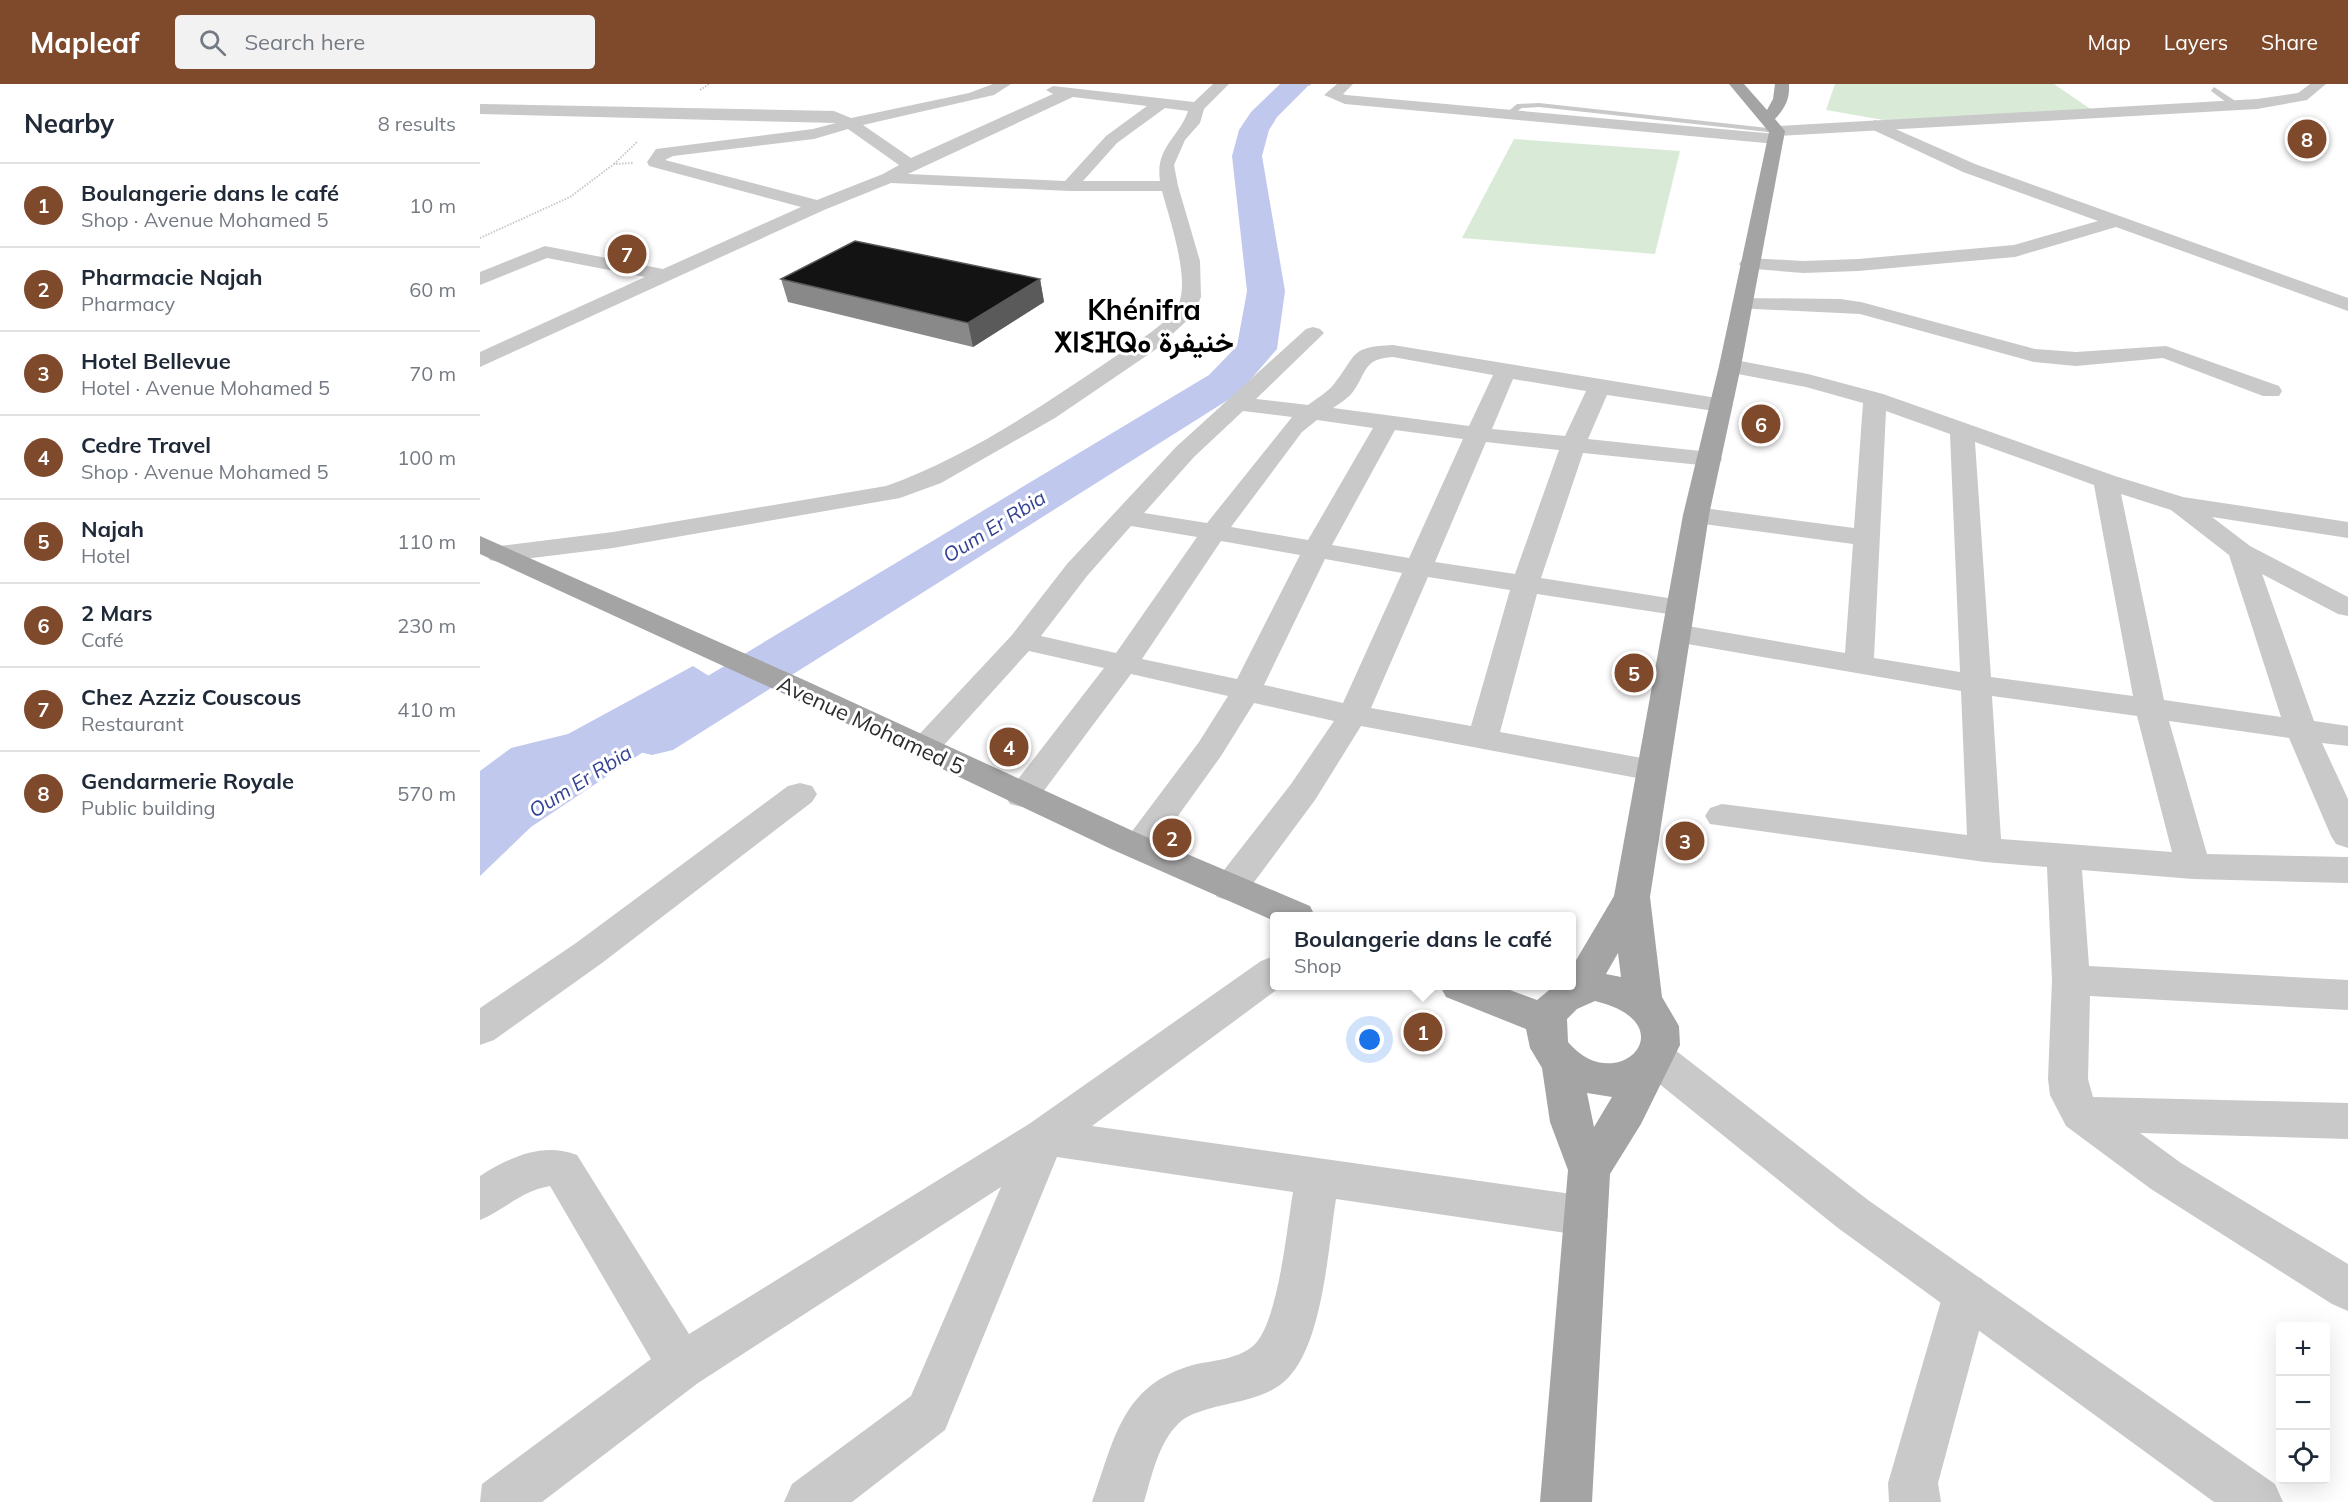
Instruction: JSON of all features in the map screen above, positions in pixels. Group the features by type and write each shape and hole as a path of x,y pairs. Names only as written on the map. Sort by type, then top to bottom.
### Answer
{"main road":[{"path":"1736,84 1774,124"},
{"path":"1644,1003 1632,897 1696,515 1730,366 1774,124 1782,96 1782,84"},
{"name":"Avenue Mohamed 5","path":"490,549 602,603 834,705 1022,796 1287,912"},
{"path":"1578,989 1632,897"},
{"path":"1589,1170 1626,1112 1662,1044 1661,1030 1655,1016 1644,1003 1630,994 1613,988 1595,986 1578,989 1564,996 1552,1007 1546,1020 1546,1034 1550,1049 1561,1062 1576,1073 1613,1080 1630,1077 1651,1064"},
{"path":"1470,990 1546,1020"},
{"path":"1561,1062 1571,1122 1589,1170 1566,1502"}],"street":[{"path":"490,549 613,540 891,493 932,478 1047,413 1117,366 1174,324 1186,311 1191,297 1190,261 1169,186 1166,165 1178,139 1192,123 1197,107 1222,84"},
{"path":"1346,84 1332,95 1509,114 1774,124 1875,125 2237,106 2290,101 2302,97 2319,84"},
{"path":"818,206 655,162 662,153 814,134 878,115 970,97 1002,86 1073,91 1197,107"},
{"path":"480,360 818,206 889,178 910,165 1073,91"},
{"path":"1070,186 1095,155 1116,137 1122,128 1162,103"},
{"path":"480,109 796,113 834,116 850,123 910,165"},
{"path":"1774,124 1794,109"},
{"path":"1816,113 1875,125 1969,168 2348,305"},
{"path":"889,178 1070,186 1169,186"},
{"path":"1749,264 1803,267 1858,265 2014,251 2117,221"},
{"path":"480,279 545,252 663,275"},
{"path":"1742,304 1840,305 1861,308 2034,355 2086,358 2158,351 2198,363 2271,391"},
{"path":"923,749 1022,640 1077,570 1124,517 1185,452 1313,333"},
{"path":"1022,796 1124,664 1214,532 1294,427 1342,390 1361,358 1373,352 1393,351 1599,387 1721,405"},
{"path":"1730,366 1808,381 1875,399 2106,481 2180,504 2348,531"},
{"path":"1230,888 1302,792 1353,715 1506,370"},
{"path":"1483,738 1526,583 1574,443 1599,387"},
{"path":"1859,662 1875,399"},
{"path":"1237,403 1476,434 1710,459"},
{"path":"1138,846 1210,749 1245,693 1316,550 1387,423"},
{"path":"1962,429 1985,850"},
{"path":"2106,481 2150,707 2193,866"},
{"path":"2180,504 2241,552 2348,608"},
{"path":"1696,515 1867,538"},
{"path":"1124,517 1417,567 1526,583 1859,662 1976,684 2348,736"},
{"path":"2241,552 2301,730 2348,837"},
{"path":"1022,640 1245,693 1653,770"},
{"path":"480,1029 589,953 801,794"},
{"path":"1722,816 1985,850 2193,866 2348,870"},
{"path":"2064,856 2071,980 2068,1079 2070,1095 2081,1113 2166,1176 2348,1289"},
{"path":"500,1502 681,1366 1044,1137 1270,975"},
{"path":"2071,980 2348,995"},
{"path":"1651,1064 1853,1214 2257,1502"},
{"path":"2081,1113 2348,1121"},
{"path":"1044,1137 1318,1175 1586,1216"},
{"path":"810,1502 928,1413 1044,1137"},
{"path":"480,1200 499,1187 537,1169 546,1166 561,1168 681,1366"},
{"path":"1118,1502 1141,1435 1162,1405 1191,1389 1240,1379 1271,1362 1293,1326 1318,1175"},
{"path":"1915,1502 1913,1484 1966,1293"}],"lane":[{"path":"2214,89 2237,106"}],"path":[{"path":"480,238 570,197 614,164 637,142"},
{"path":"614,164 655,162"}],"green space":[{"path":"1835,84 2054,84 2095,112 1895,122 1826,110"},
{"path":"1514,139 1680,151 1655,254 1462,238"}],"water":[{"path":"693,666 717,681 725,692 733,692 531,827 480,876 480,771 511,748 568,734"}],"building":[{"path":"855,241 1040,279 968,323 781,279"}],"waterway":[{"name":"Oum Er Rbia","path":"652,736 1224,384 1257,349 1266,291 1247,156 1254,130 1265,112 1296,84"}],"place":[{"name":"Gendarmerie Royale","path":"2307,139"},
{"name":"Chez Azziz Couscous","path":"627,254"},
{"name":"2 Mars","path":"1761,424"},
{"name":"Najah","path":"1634,673"},
{"name":"Cedre Travel","path":"1009,747"},
{"name":"Pharmacie Najah","path":"1172,838"},
{"name":"Hotel Bellevue","path":"1685,841"},
{"name":"Boulangerie dans le café","path":"1423,1032"}],"district":[{"name":"Khénifra ⵅⵏⵉⴼⵕⴰ خنيفرة","path":"1144,325"}]}
